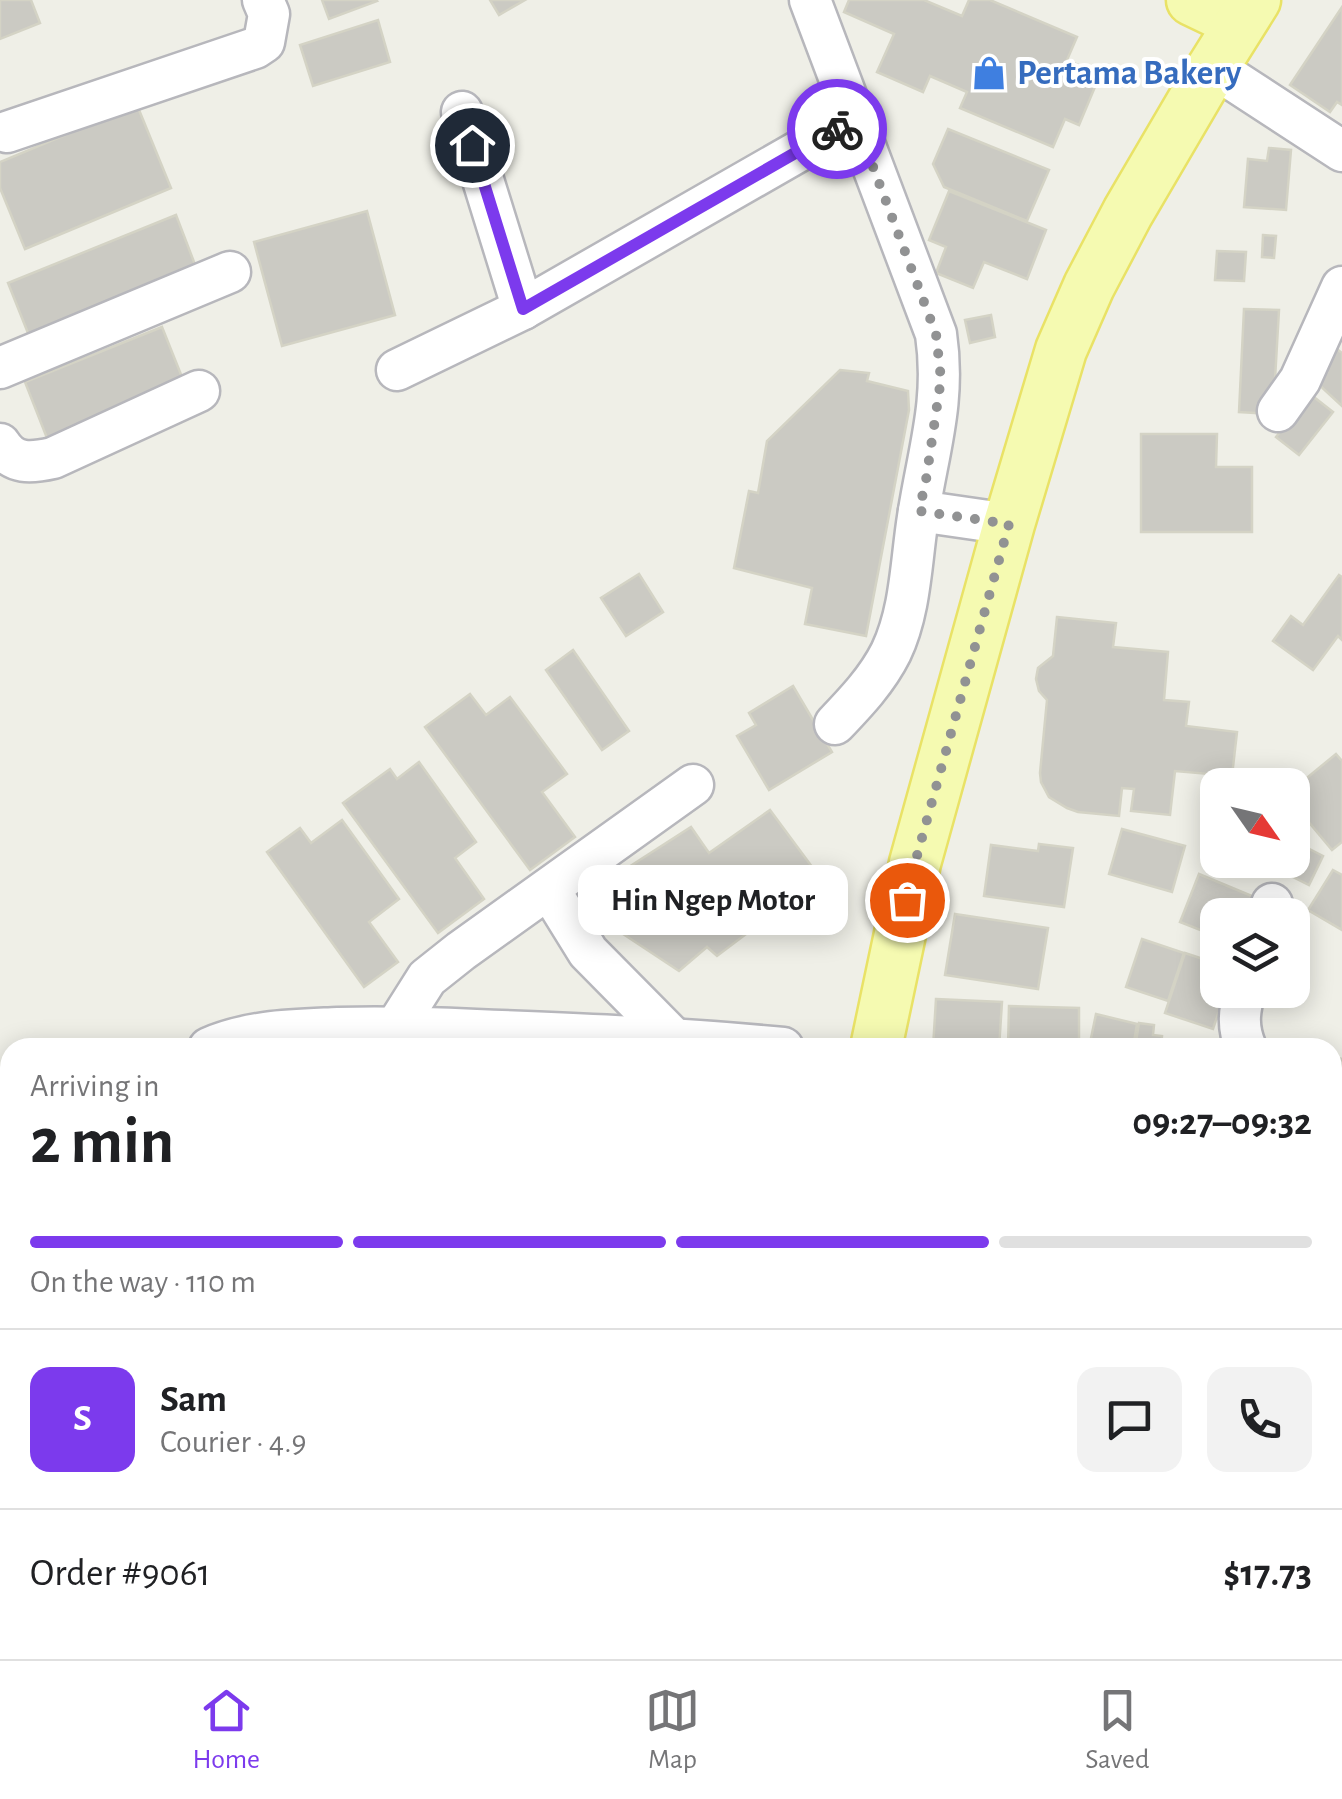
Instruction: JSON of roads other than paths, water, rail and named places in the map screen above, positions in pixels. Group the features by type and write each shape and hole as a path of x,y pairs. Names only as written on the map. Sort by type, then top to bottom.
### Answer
{"main road":[{"path":"878,1038 915,863 1009,524 1062,350 1089,286 1128,212 1248,12 1192,0"}],"street":[{"path":"6,132 254,48 264,42 269,14 263,0"},
{"path":"810,0 936,334 941,379 904,619 871,686 835,724"},
{"path":"1213,67 1342,151"},
{"path":"462,112 523,309"},
{"path":"397,370 523,309 855,119"},
{"path":"0,368 230,272"},
{"path":"1278,412 1300,380 1342,287"},
{"path":"0,444 18,460 32,463 52,458 199,391"},
{"path":"919,511 1009,524"},
{"path":"392,1037 427,978 693,785"},
{"path":"549,889 588,952 659,1038"},
{"path":"1240,1008 1242,1038"},
{"path":"242,1038 296,1030 446,1038"}],"place":[{"name":"Pertama Bakery","path":"989,73"},
{"name":"Hin Ngep Motor","path":"907,900"}]}
